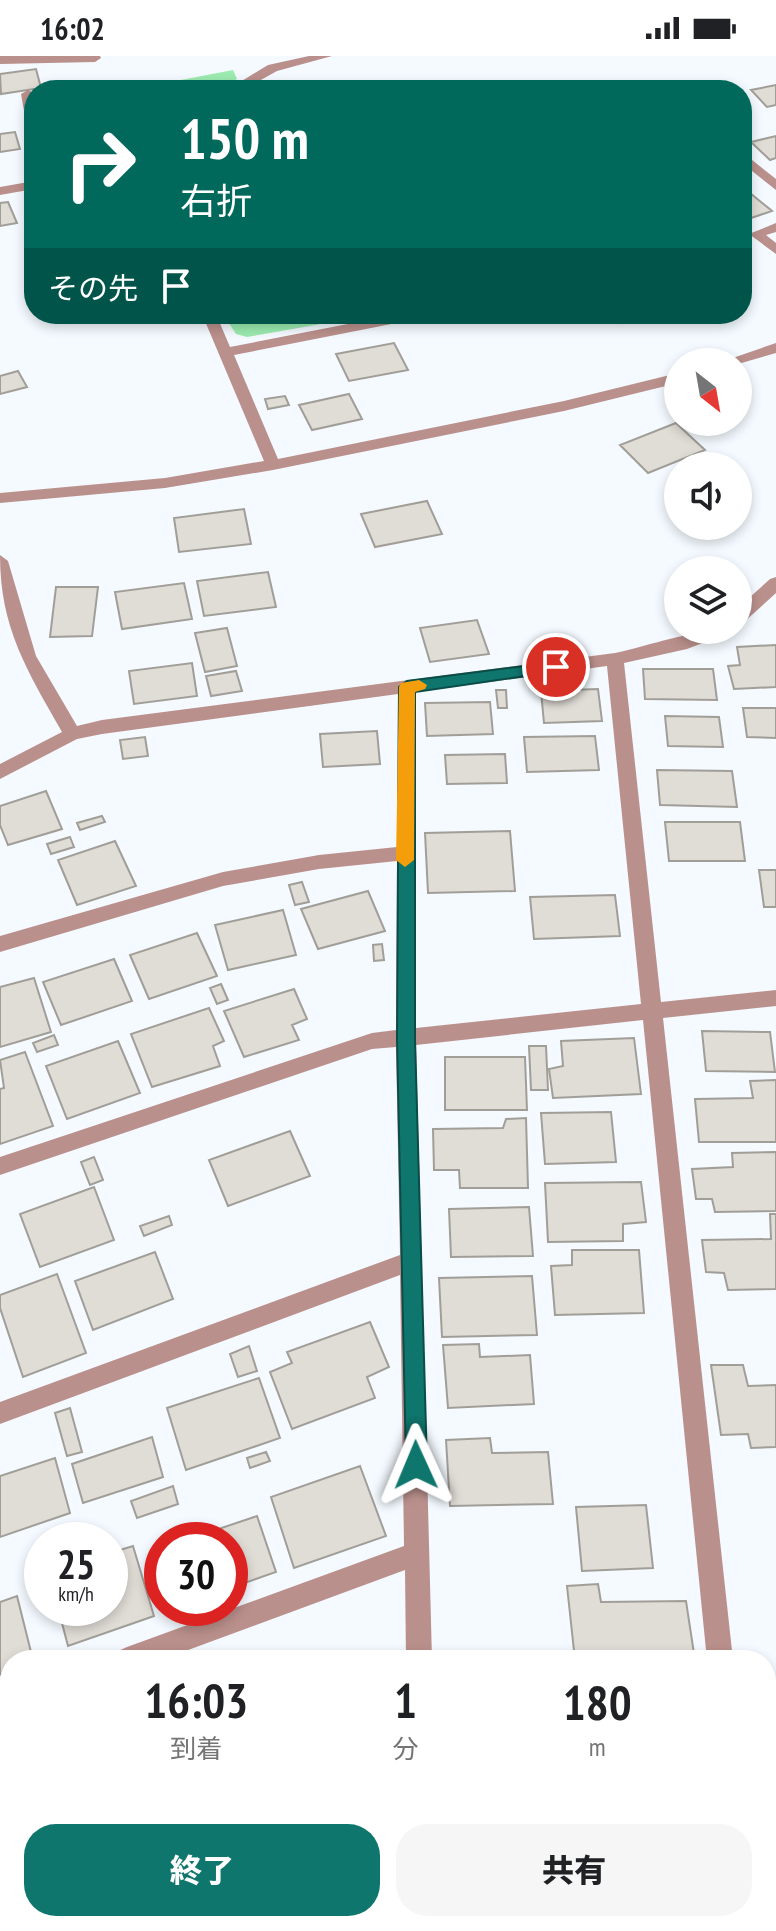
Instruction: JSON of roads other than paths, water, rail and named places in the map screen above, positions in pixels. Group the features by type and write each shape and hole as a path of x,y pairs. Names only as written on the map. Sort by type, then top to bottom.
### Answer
{"street":[{"path":"252,80 273,68 326,56"},
{"path":"0,60 95,58"},
{"path":"752,165 776,186"},
{"path":"0,191 24,187"},
{"path":"752,235 776,227"},
{"path":"752,238 776,250"},
{"path":"213,324 273,465"},
{"path":"226,352 370,324"},
{"path":"752,355 776,348"},
{"path":"0,498 165,483 273,465 564,406 664,381"},
{"path":"0,561 27,656 72,734"},
{"path":"752,605 776,583"},
{"path":"0,772 72,734 132,722 615,659 682,644"},
{"path":"615,659 719,1650"},
{"path":"407,687 406,1039 419,1650"},
{"path":"0,944 223,879 278,868 405,853"},
{"path":"0,1166 372,1041 776,998"},
{"path":"0,1413 413,1260"},
{"path":"154,1650 418,1553"}]}
